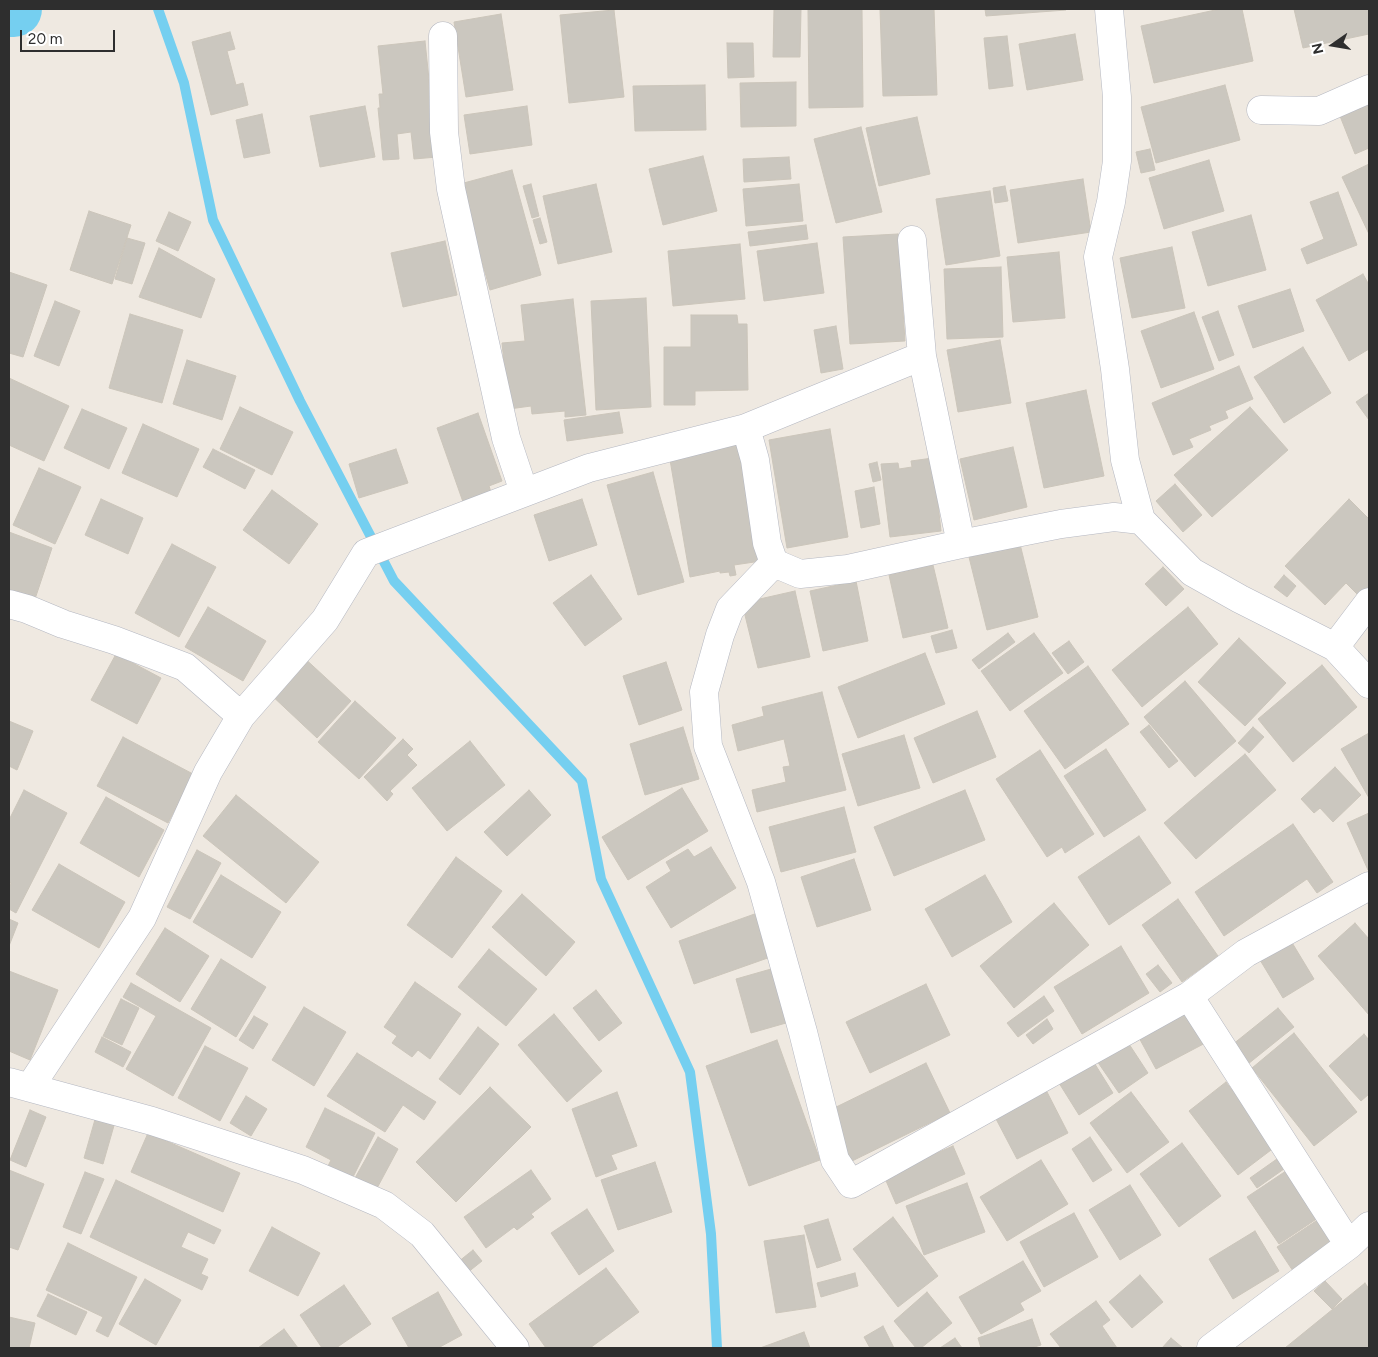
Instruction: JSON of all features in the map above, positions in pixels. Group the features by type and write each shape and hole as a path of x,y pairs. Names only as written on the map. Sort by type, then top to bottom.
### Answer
{"street":[{"path":"1109,9 1117,97 1117,161 1111,202 1098,257 1115,369 1125,460 1141,520 1192,572 1240,599 1335,647 1369,684"},
{"path":"443,36 444,132 451,189 506,438 524,492"},
{"path":"1261,110 1319,111 1369,89"},
{"path":"912,240 922,356 960,544"},
{"path":"515,1348 422,1234 384,1204 284,1164 152,1121 19,1085 142,918 208,772 241,716 324,620 375,549 589,468 746,428 922,356"},
{"path":"746,428 755,460 767,543 774,563 800,574 848,569 960,544 1078,521 1114,517 1141,520"},
{"path":"774,563 730,609 720,635 704,692 708,746 761,882 803,1032 835,1160 851,1184 1189,996 1246,953 1369,886"},
{"path":"1335,647 1369,602"},
{"path":"9,604 185,667 241,716"},
{"path":"1189,996 1349,1245"},
{"path":"1211,1348 1349,1245 1369,1226"}],"building":[{"path":"774,9 801,9 800,57 773,57"},
{"path":"808,9 862,9 863,107 809,108"},
{"path":"880,9 934,9 937,95 883,96"},
{"path":"985,9 1066,9 1066,10 986,16"},
{"path":"1220,9 1242,9 1253,61 1154,83 1141,26"},
{"path":"1294,9 1369,9 1369,34 1303,48"},
{"path":"614,10 624,97 569,103 560,15"},
{"path":"501,14 513,90 466,97 454,22"},
{"path":"230,32 235,49 227,51 236,85 243,83 248,105 211,115 192,42"},
{"path":"1075,34 1083,80 1027,90 1019,44"},
{"path":"1007,36 1013,86 989,89 984,38"},
{"path":"425,41 437,157 414,159 411,132 397,134 399,159 383,160 378,108 380,108 379,94 383,94 378,46"},
{"path":"727,43 753,43 754,77 728,78"},
{"path":"796,82 796,126 741,127 740,83"},
{"path":"705,85 706,130 635,131 633,86"},
{"path":"1225,85 1240,140 1156,163 1141,107"},
{"path":"1369,98 1369,148 1355,154 1338,111"},
{"path":"365,106 375,157 320,167 310,116"},
{"path":"527,106 532,145 470,154 464,115"},
{"path":"262,114 270,153 244,158 236,120"},
{"path":"917,117 930,174 879,186 866,128"},
{"path":"861,127 882,212 836,223 814,139"},
{"path":"1150,149 1155,170 1141,173 1136,152"},
{"path":"703,156 717,211 663,225 649,169"},
{"path":"789,157 791,179 744,182 743,159"},
{"path":"1209,160 1224,211 1164,229 1149,178"},
{"path":"1369,164 1369,234 1342,177"},
{"path":"512,170 541,275 490,290 460,184"},
{"path":"1083,179 1091,232 1018,243 1010,190"},
{"path":"531,184 539,216 532,218 523,186"},
{"path":"596,184 612,252 558,264 543,196"},
{"path":"799,184 803,221 746,226 743,189"},
{"path":"1005,186 1008,201 995,203 993,188"},
{"path":"990,191 1000,256 946,265 936,199"},
{"path":"1338,192 1357,245 1307,264 1301,249 1324,239 1310,202"},
{"path":"89,211 131,225 112,284 70,270"},
{"path":"169,212 191,222 178,251 156,241"},
{"path":"1251,215 1266,270 1208,286 1192,232"},
{"path":"540,218 547,242 540,244 533,220"},
{"path":"806,225 808,239 750,246 748,232"},
{"path":"898,234 905,341 850,344 843,237"},
{"path":"127,238 145,243 132,284 115,279"},
{"path":"445,241 457,295 403,307 391,253"},
{"path":"817,243 824,293 764,301 757,251"},
{"path":"740,244 745,299 673,306 668,251"},
{"path":"1172,247 1185,308 1132,318 1120,258"},
{"path":"159,248 215,279 201,318 139,297"},
{"path":"1059,252 1065,318 1013,322 1007,257"},
{"path":"1001,267 1003,337 947,339 944,269"},
{"path":"9,272 47,285 23,357 9,353"},
{"path":"1363,274 1369,285 1369,349 1349,361 1316,300"},
{"path":"1290,289 1304,331 1253,348 1238,306"},
{"path":"646,298 651,407 596,410 591,301"},
{"path":"573,299 586,415 565,417 565,411 532,414 531,406 509,409 502,343 525,341 521,305"},
{"path":"55,301 80,311 59,366 34,356"},
{"path":"1218,311 1234,355 1219,361 1202,317"},
{"path":"1194,312 1214,369 1161,388 1141,331"},
{"path":"130,314 183,330 162,403 109,388"},
{"path":"691,315 737,315 738,324 747,324 748,390 695,391 695,405 664,405 664,347 691,347"},
{"path":"836,326 843,369 821,373 814,330"},
{"path":"1000,340 1011,403 958,412 947,350"},
{"path":"1303,347 1331,393 1284,423 1254,377"},
{"path":"187,360 236,376 222,420 173,404"},
{"path":"1239,366 1253,399 1225,411 1228,418 1209,426 1211,430 1189,439 1193,447 1173,455 1152,403"},
{"path":"9,378 69,406 44,461 9,445"},
{"path":"1086,390 1104,476 1044,488 1026,403"},
{"path":"1369,393 1369,420 1356,402"},
{"path":"240,407 293,432 272,475 220,449"},
{"path":"1250,407 1288,450 1212,517 1174,475"},
{"path":"82,409 127,428 109,469 64,448"},
{"path":"619,412 623,433 567,441 564,420"},
{"path":"478,413 502,481 489,486 491,492 463,502 437,428"},
{"path":"143,424 199,449 177,497 122,473"},
{"path":"830,429 848,537 787,548 769,440"},
{"path":"741,442 761,561 734,565 736,575 730,576 729,572 720,573 720,571 690,577 669,454"},
{"path":"1013,447 1027,507 974,520 960,459"},
{"path":"213,449 255,470 245,489 203,467"},
{"path":"396,449 408,483 359,498 349,464"},
{"path":"933,458 941,531 890,537 881,464 898,463 899,469 912,467 911,461"},
{"path":"877,462 881,480 873,482 869,464"},
{"path":"39,468 81,487 55,544 13,525"},
{"path":"653,472 684,582 638,595 607,485"},
{"path":"1175,484 1202,515 1183,532 1156,501"},
{"path":"874,487 880,524 861,528 855,491"},
{"path":"272,490 318,524 289,564 243,530"},
{"path":"101,499 143,518 128,554 85,535"},
{"path":"582,499 597,545 549,561 534,515"},
{"path":"1349,499 1369,519 1369,587 1360,597 1346,583 1325,605 1285,566"},
{"path":"9,532 52,548 35,599 9,590"},
{"path":"172,544 216,567 179,637 135,613"},
{"path":"1020,544 1038,617 987,630 969,557"},
{"path":"933,565 948,628 903,638 889,575"},
{"path":"1163,567 1184,589 1166,606 1145,584"},
{"path":"591,575 622,619 585,646 553,603"},
{"path":"1284,575 1296,586 1287,597 1274,587"},
{"path":"856,581 868,641 823,651 810,591"},
{"path":"795,591 810,657 758,668 742,603"},
{"path":"208,607 266,641 243,681 185,647"},
{"path":"1188,607 1218,644 1142,707 1112,670"},
{"path":"952,630 957,648 936,653 931,636"},
{"path":"1008,633 1015,642 979,669 972,660"},
{"path":"1034,633 1063,673 1010,711 981,671"},
{"path":"1239,638 1286,683 1245,726 1198,682"},
{"path":"1069,641 1084,662 1068,674 1052,653"},
{"path":"925,653 945,704 858,738 838,687"},
{"path":"116,654 161,678 137,724 91,700"},
{"path":"301,655 351,701 317,738 268,692"},
{"path":"666,662 682,710 639,725 623,676"},
{"path":"1322,665 1357,707 1293,762 1258,719"},
{"path":"1088,666 1129,724 1065,769 1024,711"},
{"path":"1185,681 1236,741 1195,777 1144,717"},
{"path":"822,692 846,790 757,812 752,790 786,782 783,767 790,766 784,739 738,751 732,725 764,716 762,707"},
{"path":"355,701 396,738 359,779 318,742"},
{"path":"977,711 996,757 933,783 914,738"},
{"path":"9,721 33,731 17,770 9,766"},
{"path":"1149,725 1178,761 1169,768 1140,732"},
{"path":"683,727 699,779 645,795 630,744"},
{"path":"1253,727 1264,737 1249,753 1238,743"},
{"path":"1369,733 1369,798 1341,749"},
{"path":"904,735 920,788 858,806 842,754"},
{"path":"123,737 193,774 168,823 97,786"},
{"path":"403,739 413,749 407,755 417,765 390,791 393,794 387,801 364,777"},
{"path":"470,741 505,785 447,831 412,788"},
{"path":"1106,749 1146,810 1104,837 1064,776"},
{"path":"1040,750 1094,834 1065,853 1062,847 1047,857 996,779"},
{"path":"1245,754 1276,790 1196,859 1164,823"},
{"path":"1335,767 1361,795 1333,822 1320,808 1314,813 1301,799"},
{"path":"682,788 708,831 628,880 602,837"},
{"path":"24,790 67,813 16,913 9,909 9,887 11,883 9,881 9,820"},
{"path":"529,790 551,815 507,856 484,832"},
{"path":"965,790 985,840 894,876 874,827"},
{"path":"236,795 319,862 286,903 203,836"},
{"path":"106,797 164,830 139,877 80,843"},
{"path":"844,807 856,852 781,872 769,827"},
{"path":"1369,813 1369,870 1368,870 1347,823"},
{"path":"1293,824 1333,882 1317,893 1307,879 1224,936 1195,892"},
{"path":"1139,836 1171,883 1109,925 1078,877"},
{"path":"711,847 736,888 671,928 646,887 671,871 666,862 688,849 694,857"},
{"path":"197,850 221,863 190,919 167,907"},
{"path":"456,857 502,891 452,958 407,925"},
{"path":"854,859 871,910 817,927 801,877"},
{"path":"59,864 125,902 99,948 32,910"},
{"path":"221,875 281,912 252,958 193,922"},
{"path":"985,875 1012,922 952,957 925,909"},
{"path":"522,894 575,942 546,976 492,927"},
{"path":"1178,899 1218,956 1182,982 1142,925"},
{"path":"1054,903 1089,945 1014,1008 980,966"},
{"path":"763,911 779,954 694,984 679,941"},
{"path":"9,919 18,923 9,946"},
{"path":"1355,923 1369,939 1369,1015 1318,956"},
{"path":"165,928 209,956 180,1002 136,974"},
{"path":"1288,936 1314,979 1283,998 1257,955"},
{"path":"1121,946 1149,993 1082,1034 1054,987"},
{"path":"489,949 537,989 506,1026 458,987"},
{"path":"221,959 266,987 236,1037 191,1009"},
{"path":"1158,965 1172,983 1160,992 1146,974"},
{"path":"778,967 793,1021 751,1033 736,979"},
{"path":"9,971 58,990 30,1060 9,1051"},
{"path":"415,982 461,1014 430,1059 418,1050 412,1057 392,1043 397,1036 384,1027"},
{"path":"131,983 211,1028 173,1096 126,1069 156,1016 123,997"},
{"path":"926,984 950,1035 870,1073 846,1022"},
{"path":"596,990 622,1023 599,1041 573,1008"},
{"path":"1044,996 1054,1011 1018,1037 1007,1023"},
{"path":"121,999 139,1008 122,1045 103,1036"},
{"path":"1192,1004 1211,1040 1156,1069 1137,1034"},
{"path":"304,1007 346,1032 314,1086 272,1060"},
{"path":"1278,1008 1294,1027 1243,1068 1227,1049"},
{"path":"554,1014 602,1071 567,1102 518,1045"},
{"path":"254,1016 268,1024 253,1049 239,1040"},
{"path":"1047,1019 1053,1029 1033,1044 1026,1035"},
{"path":"478,1027 499,1044 460,1095 439,1079"},
{"path":"1294,1033 1357,1112 1314,1146 1252,1068"},
{"path":"1364,1034 1369,1040 1369,1094 1361,1101 1329,1066"},
{"path":"102,1037 131,1052 123,1067 95,1052"},
{"path":"777,1040 820,1160 749,1186 706,1066"},
{"path":"1127,1041 1148,1073 1119,1093 1097,1061"},
{"path":"205,1046 248,1068 220,1121 178,1098"},
{"path":"357,1053 436,1102 424,1120 403,1105 385,1132 327,1096"},
{"path":"1093,1061 1113,1093 1079,1115 1059,1083"},
{"path":"926,1063 950,1113 850,1162 826,1112"},
{"path":"1226,1082 1275,1147 1238,1175 1189,1111"},
{"path":"490,1087 531,1127 456,1202 416,1162"},
{"path":"1046,1090 1068,1133 1017,1159 995,1117"},
{"path":"617,1092 637,1146 611,1155 617,1169 596,1177 572,1109"},
{"path":"1131,1092 1169,1142 1127,1173 1090,1123"},
{"path":"246,1096 267,1109 251,1136 230,1123"},
{"path":"325,1108 375,1133 352,1179 328,1166 331,1160 306,1147"},
{"path":"30,1110 46,1117 26,1167 10,1160"},
{"path":"96,1116 115,1122 103,1164 84,1158"},
{"path":"148,1133 240,1173 223,1212 131,1172"},
{"path":"378,1137 398,1149 376,1190 355,1178"},
{"path":"1090,1137 1112,1170 1093,1182 1072,1149"},
{"path":"1182,1143 1221,1196 1179,1227 1140,1174"},
{"path":"953,1146 965,1174 896,1204 884,1176"},
{"path":"1284,1154 1291,1164 1257,1188 1250,1178"},
{"path":"1041,1160 1068,1204 1007,1241 980,1197"},
{"path":"655,1162 672,1212 618,1230 601,1180"},
{"path":"1292,1167 1324,1214 1279,1244 1247,1197"},
{"path":"9,1170 44,1184 18,1250 9,1247"},
{"path":"531,1170 551,1199 531,1214 534,1217 517,1230 514,1227 486,1248 464,1217"},
{"path":"85,1172 104,1179 81,1234 63,1227"},
{"path":"116,1180 221,1230 214,1244 188,1232 181,1247 208,1259 201,1274 208,1277 202,1290 90,1237"},
{"path":"967,1183 985,1232 924,1255 906,1206"},
{"path":"1130,1185 1161,1235 1120,1260 1089,1210"},
{"path":"587,1209 614,1251 579,1275 551,1233"},
{"path":"1074,1213 1098,1257 1044,1287 1020,1242"},
{"path":"893,1217 938,1276 898,1307 853,1249"},
{"path":"1322,1217 1338,1241 1293,1271 1277,1247"},
{"path":"828,1219 841,1260 817,1268 804,1226"},
{"path":"272,1227 320,1253 298,1296 249,1271"},
{"path":"1255,1231 1279,1271 1233,1299 1209,1259"},
{"path":"804,1235 816,1307 776,1313 764,1241"},
{"path":"68,1243 137,1277 108,1337 96,1331 103,1317 46,1290"},
{"path":"473,1250 482,1261 467,1273 458,1262"},
{"path":"1023,1261 1041,1291 1020,1303 1024,1310 981,1334 959,1297"},
{"path":"606,1268 639,1312 590,1348 546,1348 529,1324"},
{"path":"855,1273 858,1286 821,1297 817,1283"},
{"path":"1140,1275 1163,1302 1132,1328 1109,1302"},
{"path":"145,1279 181,1300 156,1345 119,1324"},
{"path":"1325,1281 1342,1299 1332,1309 1314,1291"},
{"path":"1365,1283 1369,1289 1369,1348 1285,1348"},
{"path":"344,1285 371,1324 336,1348 322,1348 300,1315"},
{"path":"438,1292 462,1335 438,1348 409,1348 392,1318"},
{"path":"927,1292 952,1323 921,1348 916,1348 894,1321"},
{"path":"48,1294 87,1312 76,1335 37,1316"},
{"path":"1096,1301 1110,1320 1102,1326 1117,1348 1061,1348 1050,1334"},
{"path":"9,1317 35,1323 29,1348 9,1348"},
{"path":"1032,1319 1041,1345 1031,1348 981,1348 978,1338"},
{"path":"883,1326 894,1348 870,1348 864,1337"},
{"path":"284,1329 298,1348 258,1348"},
{"path":"804,1332 810,1348 760,1348"},
{"path":"955,1338 962,1348 940,1348"},
{"path":"1171,1338 1183,1348 1162,1348"}],"waterway":[{"path":"9,9 14,9"},
{"path":"158,9 184,83 213,220 300,401 394,581 582,781 601,879 690,1072 711,1234 717,1348"}]}
